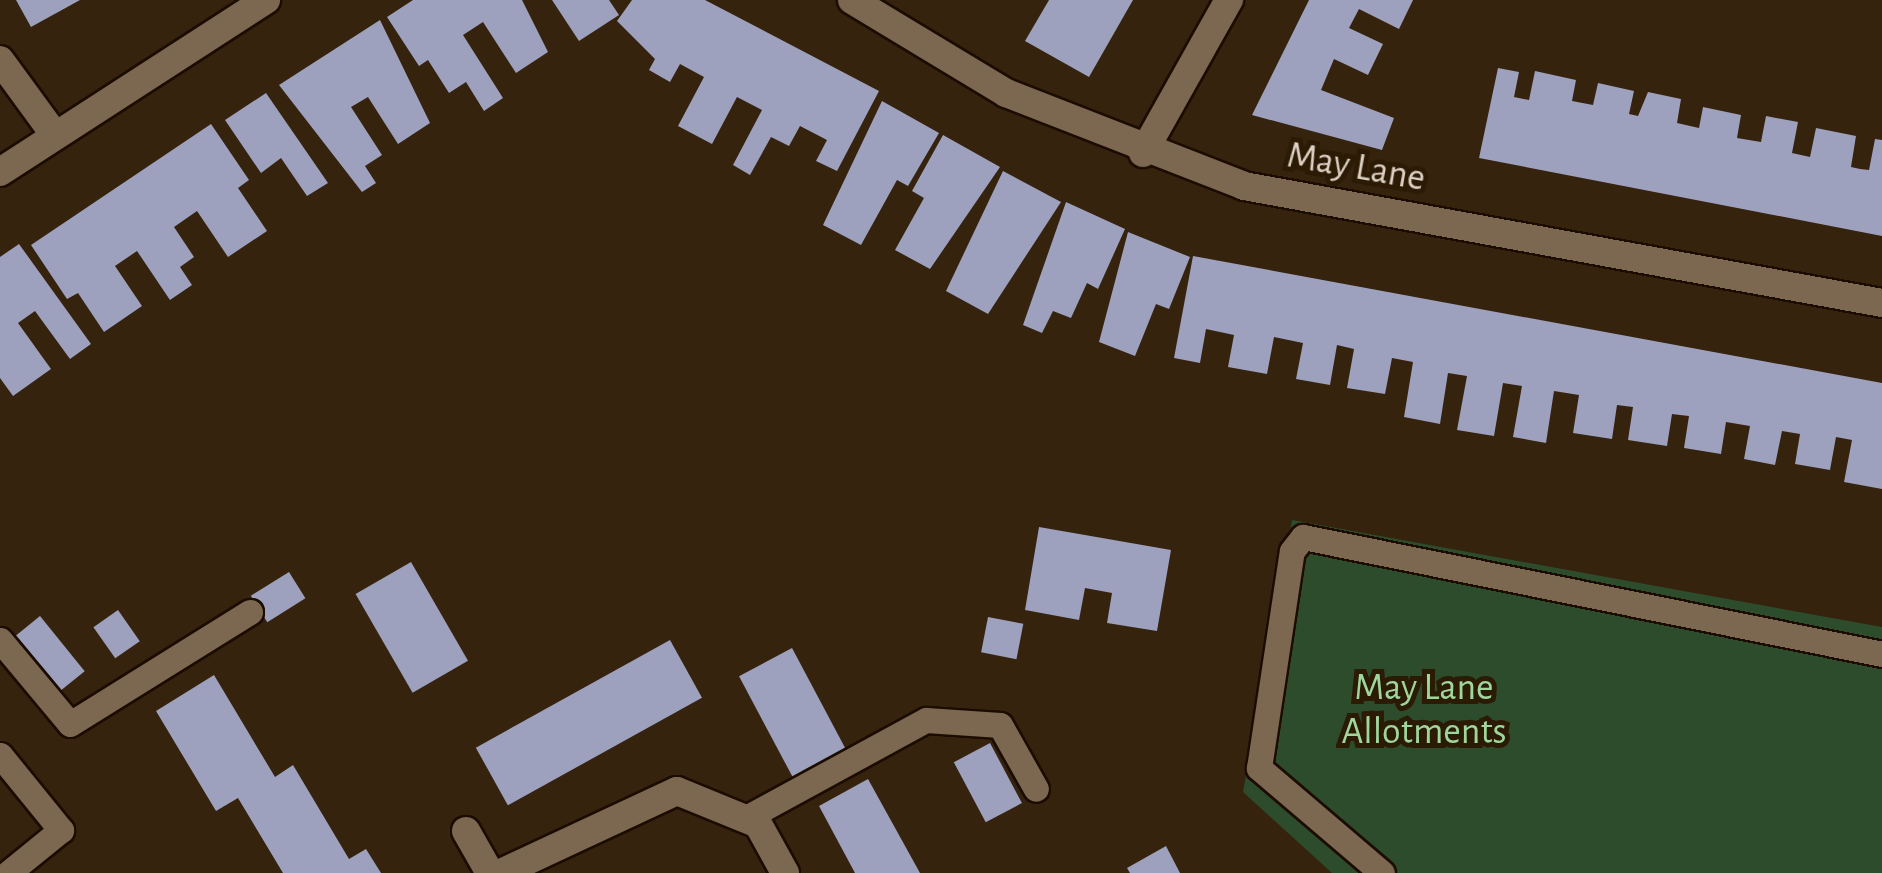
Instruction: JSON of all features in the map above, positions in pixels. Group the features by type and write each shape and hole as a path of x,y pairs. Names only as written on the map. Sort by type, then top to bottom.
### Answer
{"street":[{"path":"0,172 266,0"},
{"name":"May Lane","path":"852,0 1006,93 1144,154 1244,186 1882,303"},
{"path":"1144,154 1228,0"},
{"path":"0,60 54,134"},
{"path":"501,873 676,791 746,818 784,873"},
{"path":"466,831 490,873"}],"lane":[{"path":"1382,873 1260,768 1292,552 1304,537 1882,654"},
{"path":"0,640 70,724 250,612"},
{"path":"746,818 926,720 1000,725 1036,789"},
{"path":"0,755 61,830 8,873"}],"green space":[{"name":"May Lane Allotments","path":"1292,520 1882,627 1882,873 1332,873 1243,792"}],"building":[{"path":"16,0 80,0 31,27"},
{"path":"413,0 522,0 548,52 516,73 483,22 463,35 503,98 484,111 466,82 449,93 428,60 419,66 387,17"},
{"path":"552,0 609,0 619,15 579,41"},
{"path":"632,0 705,0 879,91 837,171 816,161 827,140 800,126 789,146 771,137 750,175 733,165 762,110 737,97 712,144 678,126 704,77 680,64 670,82 649,70 655,59 617,21"},
{"path":"1049,0 1133,0 1089,77 1025,41"},
{"path":"1309,0 1413,0 1399,29 1359,9 1349,28 1383,44 1368,75 1334,59 1321,90 1394,118 1382,150 1252,115"},
{"path":"380,20 430,123 398,144 368,97 351,107 382,155 365,166 376,183 362,192 279,85"},
{"path":"1498,68 1519,72 1514,97 1529,100 1535,71 1576,80 1572,101 1593,105 1598,83 1634,91 1629,114 1638,116 1648,92 1681,99 1677,123 1699,128 1703,107 1741,115 1737,138 1761,142 1766,116 1798,122 1792,153 1810,157 1816,128 1856,136 1851,167 1860,169 1869,170 1875,139 1882,140 1882,236 1479,158"},
{"path":"266,93 328,183 307,196 281,158 261,173 225,120"},
{"path":"882,101 939,133 908,186 897,180 861,245 823,225"},
{"path":"211,124 249,180 238,188 267,231 228,257 197,211 174,227 194,257 180,267 192,285 170,300 137,251 115,266 142,306 104,332 78,293 67,299 31,245"},
{"path":"943,135 1000,167 930,269 895,250 924,198 912,191"},
{"path":"1003,171 1061,202 988,314 946,291"},
{"path":"1066,202 1125,229 1098,289 1087,283 1071,318 1053,311 1042,333 1023,325"},
{"path":"1128,232 1190,257 1169,309 1156,304 1135,356 1099,342"},
{"path":"19,244 91,344 70,359 35,311 18,323 51,369 13,396 0,378 0,257"},
{"path":"1193,256 1882,383 1882,489 1844,482 1852,440 1836,437 1830,470 1795,464 1800,434 1782,431 1775,465 1744,459 1750,426 1726,422 1721,454 1684,448 1689,416 1672,414 1667,446 1628,440 1633,407 1617,405 1612,439 1573,433 1579,395 1554,391 1546,443 1513,437 1522,386 1503,383 1494,436 1457,430 1467,376 1448,373 1440,424 1404,417 1413,362 1392,358 1385,394 1347,388 1354,349 1337,345 1330,385 1296,379 1303,343 1274,337 1267,374 1228,367 1234,335 1206,329 1200,363 1174,358"},
{"path":"1039,527 1171,550 1157,631 1107,623 1112,593 1085,588 1079,620 1025,610"},
{"path":"411,562 468,661 413,693 356,594"},
{"path":"289,572 305,598 267,622 251,596"},
{"path":"118,610 140,641 115,658 93,627"},
{"path":"40,616 85,671 57,694 12,639"},
{"path":"988,617 1023,624 1016,659 981,652"},
{"path":"670,640 702,698 508,805 476,748"},
{"path":"792,648 848,754 795,782 739,676"},
{"path":"214,675 275,777 293,765 349,859 366,849 381,873 283,873 238,798 216,811 156,711"},
{"path":"990,743 1022,803 986,822 954,762"},
{"path":"868,779 920,873 855,873 819,806"},
{"path":"1166,846 1180,873 1130,873 1127,868"}]}
